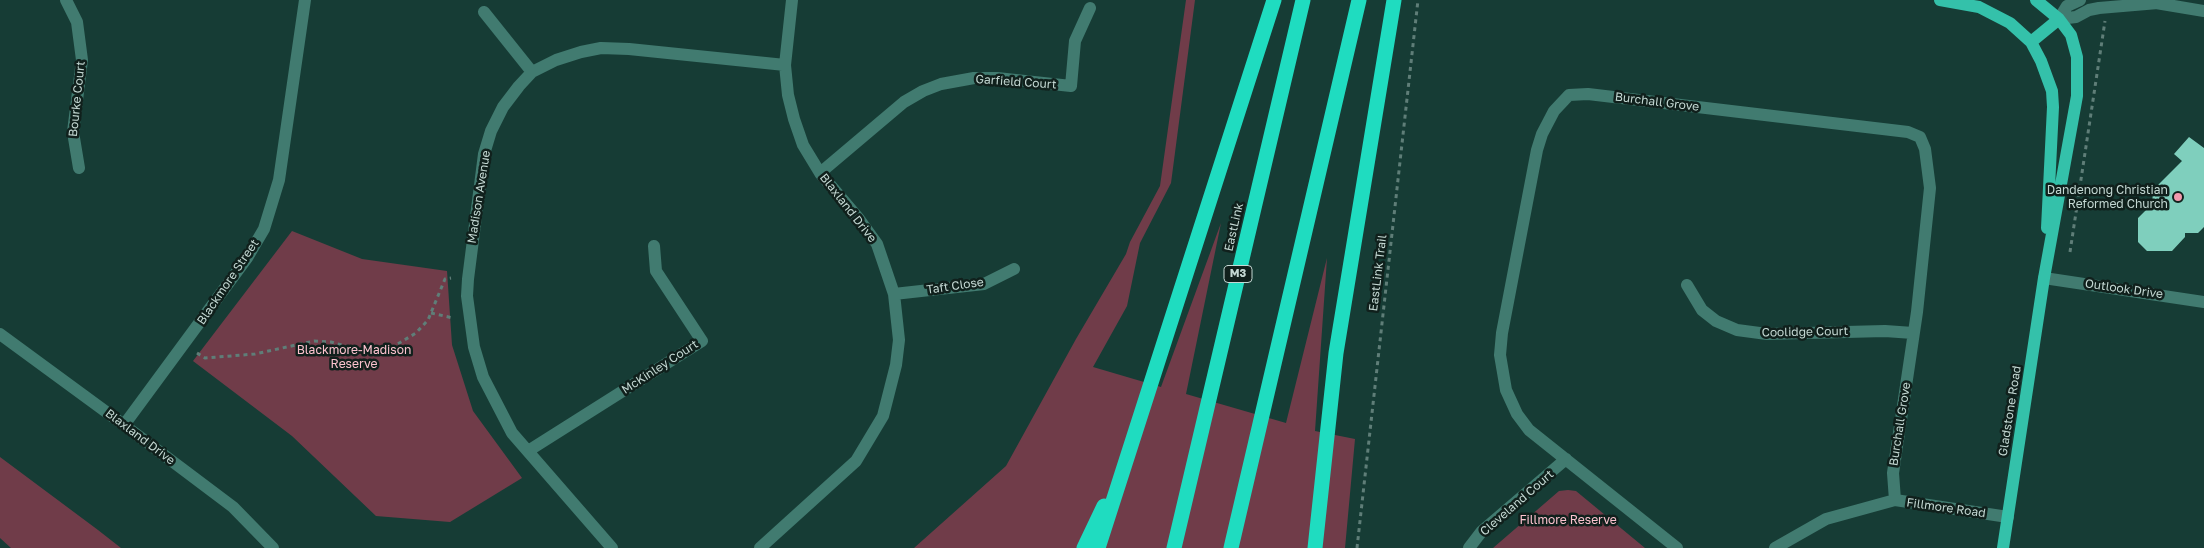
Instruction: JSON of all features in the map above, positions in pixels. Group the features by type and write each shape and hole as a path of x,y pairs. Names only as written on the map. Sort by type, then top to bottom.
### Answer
{"highway":[{"path":"1098,548 1136,437 1172,315 1274,0"},
{"name":"EastLink","path":"1174,548 1303,0"},
{"path":"1231,548 1359,0"},
{"path":"1315,548 1336,353 1394,0"},
{"path":"1084,548 1136,437"}],"main road":[{"path":"1940,0 1978,7 1994,13 2014,26 2029,41 2059,19"},
{"name":"Gladstone Road","path":"2003,548 2044,278 2077,96 2077,57 2074,43 2059,19 2036,0"},
{"name":"Gladstone Road","path":"2029,41 2047,76 2053,107 2044,278"}],"street":[{"name":"Bourke Court","path":"68,0 77,22 82,60 73,132 79,168"},
{"name":"Blackmore Street","path":"124,425 236,274 264,229 279,180 305,0"},
{"name":"Blaxland Drive","path":"760,548 856,461 883,416 896,365 898,340 894,294 877,244 860,219 820,173 803,145 794,119 788,95 785,65 792,0"},
{"path":"2059,19 2067,6 2080,0"},
{"path":"2140,0 2204,11"},
{"path":"2059,19 2076,17 2089,10 2099,8 2158,3"},
{"name":"Garfield Court","path":"820,173 904,102 922,91 941,84 974,78 989,78 1071,86 1075,41 1090,8"},
{"path":"484,12 532,72"},
{"name":"Madison Avenue","path":"612,548 512,433 483,376 474,347 468,279 484,154 491,131 503,107 518,86 532,72 556,60 581,52 601,48 628,49 785,65"},
{"name":"Burchall Grove","path":"1677,548 1529,430 1517,414 1506,390 1500,355 1536,150 1554,111 1569,95 1588,94 1908,132 1920,137 1925,149 1930,188 1913,333 1892,473 1895,500"},
{"name":"McKinley Court","path":"528,452 702,341 656,270 654,246"},
{"name":"Taft Close","path":"894,294 984,284 1014,269"},
{"name":"Outlook Drive","path":"2044,278 2204,302"},
{"name":"Coolidge Court","path":"1687,285 1702,310 1716,321 1737,330 1767,334 1885,331 1913,333"},
{"name":"Blaxland Drive","path":"0,334 233,507 272,548"},
{"name":"Cleveland Court","path":"1469,548 1482,531 1566,459"},
{"name":"Fillmore Road","path":"1775,548 1826,519 1895,500 2008,517"}],"path":[{"name":"EastLink Trail","path":"1357,548 1418,0"},
{"path":"2070,252 2106,16"},
{"path":"197,352 205,358 255,354 314,341 331,342 373,354 386,352 416,333 431,313 445,279 451,278"},
{"path":"431,313 453,318"}],"green space":[{"path":"1186,0 1195,0 1171,183 1140,243 1127,306 1093,367 1161,387 1221,223 1186,394 1286,423 1327,258 1315,431 1355,439 1345,548 914,548 1006,466 1076,339 1126,254 1130,242 1160,186"},
{"name":"Blackmore-Madison Reserve","path":"292,231 362,259 447,271 452,345 473,411 522,478 450,522 376,516 292,436 193,361"},
{"path":"0,457 121,548 11,548 0,538"},
{"name":"Fillmore Reserve","path":"1559,491 1576,491 1645,548 1493,548"}],"building":[{"name":"Dandenong Christian Reformed Church","path":"2189,137 2204,148 2204,227 2198,233 2185,233 2185,237 2172,251 2147,251 2138,242 2138,218 2153,203 2152,191 2182,161 2174,154"}],"place":[{"name":"Dandenong Christian Reformed Church","path":"2178,197"}]}
